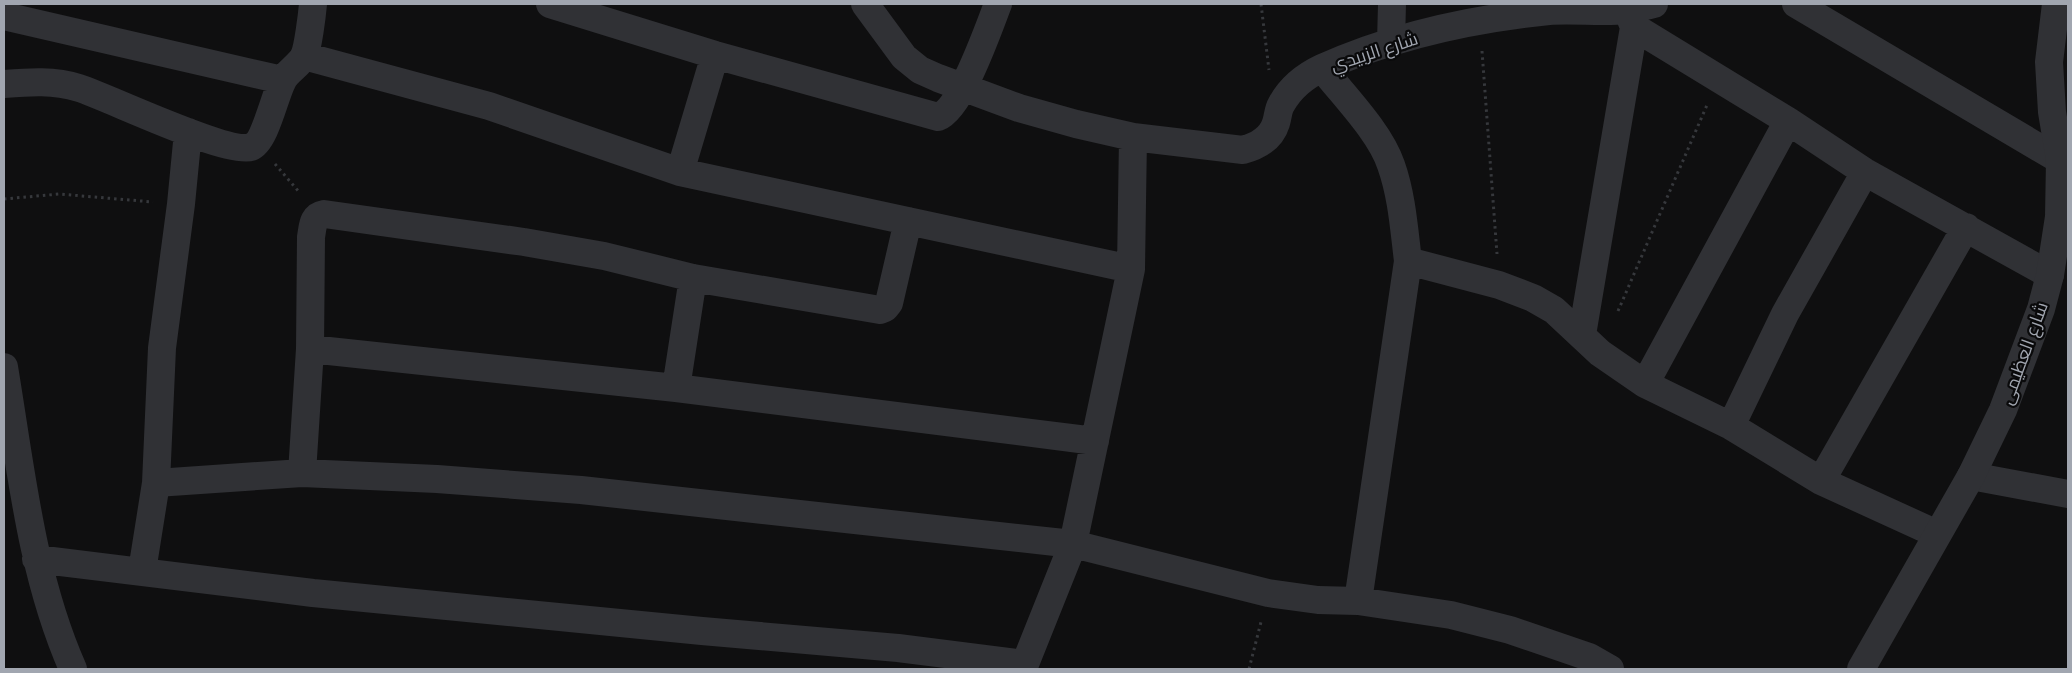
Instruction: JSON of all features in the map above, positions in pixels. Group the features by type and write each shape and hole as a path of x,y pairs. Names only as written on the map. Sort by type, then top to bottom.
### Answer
{"street":[{"path":"4,84 38,81 78,88 188,132 233,146 251,147 256,143 265,126 282,80 304,56 313,4"},
{"path":"550,4 715,55 934,116 943,115 964,88 998,4"},
{"name":"شارع الزبيدي","path":"865,4 904,57 920,70 964,88 1038,113 1133,137 1243,150 1257,146 1268,137 1276,125 1280,106 1290,90 1305,78 1322,68 1392,42 1480,12 1552,8 1630,13 1654,4"},
{"path":"1392,4 1392,42"},
{"path":"1796,4 2060,160"},
{"name":"شارع العظيمى","path":"1861,669 1971,476 2002,410 2041,309 2050,275 2059,217 2060,160 2052,112 2049,62 2056,4"},
{"path":"1591,344 1630,13 1718,78 1865,172 2050,275"},
{"path":"4,16 282,80"},
{"path":"680,172 715,55"},
{"path":"304,56 489,106 680,172 1131,270"},
{"path":"1322,68 1379,139 1391,165 1400,201 1408,261 1358,601"},
{"path":"1645,384 1788,121"},
{"path":"142,571 156,483 162,348 182,204 188,132"},
{"path":"36,559 313,593 898,648 1024,666 1073,544 1131,270 1133,137"},
{"path":"1731,426 1785,314 1865,172"},
{"path":"302,473 310,349 311,237 314,221 319,215 324,214 524,242 604,256 693,278 880,310 886,308 889,303 908,221"},
{"path":"1821,481 1966,227"},
{"path":"1408,261 1499,285 1533,298 1554,310 1591,344 1645,384 1731,426 1821,481 1937,534"},
{"path":"676,388 693,278"},
{"path":"310,349 676,388 1095,441"},
{"path":"4,367 36,559 49,608 73,669"},
{"path":"156,483 302,473 437,479 581,490 1073,544 1268,593 1318,600 1358,601 1451,615 1510,630 1589,657 1610,669"},
{"path":"1971,476 2068,494"}],"path":[{"path":"1261,4 1270,78"},
{"path":"1480,12 1499,285"},
{"path":"1591,344 1718,78"},
{"path":"256,143 319,215"},
{"path":"4,199 59,194 182,204"},
{"path":"1249,669 1268,593"}]}
